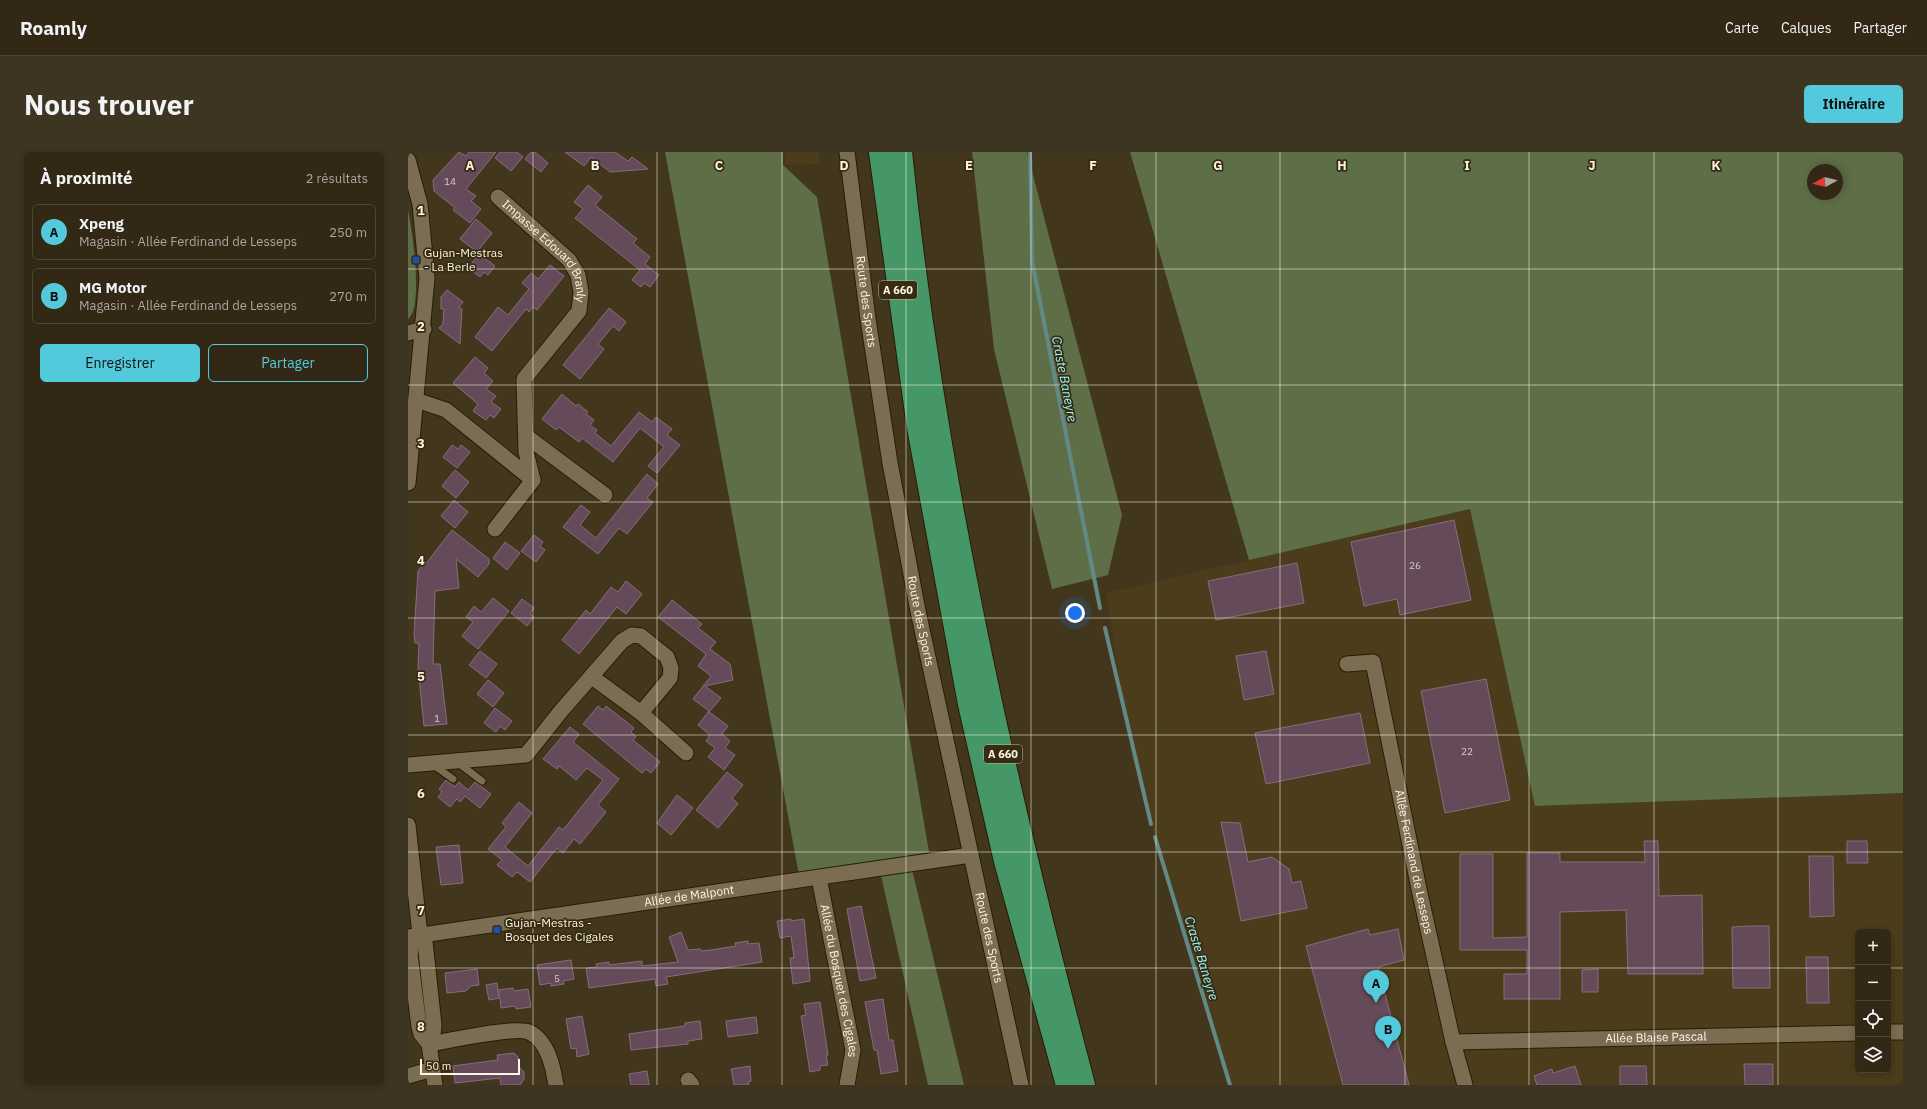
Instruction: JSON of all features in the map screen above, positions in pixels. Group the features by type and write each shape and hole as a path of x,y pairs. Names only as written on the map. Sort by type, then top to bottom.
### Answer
{"highway":[{"name":"A 660","path":"880,152 918,427 969,704 1005,861 1067,1085"},
{"name":"A 660","path":"901,152 937,420 995,717 1048,950 1084,1085"},
{"path":"995,717 1025,822 1095,1085"},
{"path":"1005,861 1054,1085"}],"street":[{"name":"Route des Sports","path":"847,152 868,319 890,464 918,610 1021,1085"},
{"path":"408,160 420,204 427,278 424,329 416,400 411,418 408,474"},
{"name":"Impasse Edouard Branly","path":"498,197 568,260 578,275 581,292 579,311 524,379 526,452 533,480"},
{"path":"408,333 424,329"},
{"path":"416,400 446,410 533,480 495,529"},
{"path":"526,436 605,495"},
{"path":"408,765 526,755 622,641 632,635 641,636 667,657 671,668 670,678 641,714"},
{"name":"Allée Ferdinand de Lesseps","path":"1347,664 1373,662 1417,882 1453,1042 1465,1085"},
{"path":"592,676 641,714 686,753"},
{"path":"408,825 414,936 410,954 410,968 419,1027 421,1034 429,1044"},
{"name":"Allée de Malpont","path":"414,936 971,855"},
{"name":"Allée du Bosquet des Cigales","path":"819,878 853,1050 847,1085"},
{"path":"414,936 425,942 434,1025 433,1035 429,1044 435,1085"},
{"path":"429,1044 514,1030 529,1032 541,1042 545,1049 556,1085"},
{"path":"1891,1032 1903,1032"},
{"name":"Allée Blaise Pascal","path":"1453,1042 1855,1033"},
{"path":"408,1076 432,1069"}],"lane":[{"path":"456,761 482,781"},
{"path":"431,763 453,780"}],"shaded area":[{"path":"785,152 819,152 819,164 785,165"},
{"path":"1470,509 1535,806 1903,793 1903,1085 1229,1085 1132,759 1106,593"}],"green space":[{"path":"665,152 783,152 783,165 817,197 929,852 909,857 964,1085 928,1085 878,862 799,875"},
{"path":"972,152 1027,152 1122,515 1108,575 1052,589 994,349"},
{"path":"1130,152 1903,152 1903,793 1535,806 1470,509 1249,560"},
{"path":"408,210 416,268 416,285 413,312 408,319"}],"building":[{"path":"459,152 466,156 469,152 496,152 466,189 476,196 471,201 481,209 470,223 453,210 455,208 434,191 433,180"},
{"path":"500,152 517,152 523,157 511,171 495,158"},
{"path":"531,152 535,152 548,163 541,172 525,159"},
{"path":"565,152 615,152 628,161 632,157 648,169 610,172 591,157 584,166"},
{"path":"588,185 602,197 595,205 637,239 633,243 650,257 645,264 659,275 650,287 644,283 641,287 632,280 640,270 575,218 583,209 574,202"},
{"path":"476,219 492,233 477,252 460,239"},
{"path":"479,254 495,266 488,275 484,272 480,277 468,268"},
{"path":"550,265 564,276 537,310 533,307 529,312 526,309 492,351 475,337 498,307 508,315 529,289 522,283 531,273 538,279"},
{"path":"447,290 463,302 459,307 462,309 460,344 439,328 443,324 444,309 441,309 441,297"},
{"path":"609,308 626,322 619,331 613,326 598,344 604,349 580,379 563,365"},
{"path":"475,357 488,368 484,373 493,381 486,389 496,396 491,402 501,409 494,418 490,415 486,420 473,411 478,404 453,383"},
{"path":"562,394 576,406 578,404 588,412 586,414 594,420 590,425 597,430 595,433 611,446 639,412 652,422 656,417 672,429 667,435 680,445 657,473 648,466 664,447 640,428 613,462 582,438 579,442 559,427 556,430 542,419"},
{"path":"452,445 458,449 461,445 470,452 457,468 443,457"},
{"path":"455,470 469,482 456,498 442,486"},
{"path":"647,474 658,484 647,498 653,502 627,534 619,528 598,554 563,527 581,505 590,512 580,525 596,538"},
{"path":"454,500 468,512 455,528 441,516"},
{"path":"1454,520 1471,600 1400,615 1397,599 1364,606 1351,542"},
{"path":"452,530 489,559 489,564 478,577 456,559 459,588 435,591 433,664 440,664 447,724 424,726 418,668 419,643 415,643 414,634 418,571 423,564 424,566"},
{"path":"534,535 543,542 540,546 545,550 536,562 521,551"},
{"path":"505,542 520,553 507,570 493,558"},
{"path":"1297,563 1304,603 1216,620 1208,581"},
{"path":"626,581 642,594 626,614 617,607 579,654 562,640 586,610 590,614 611,587 618,592"},
{"path":"493,598 509,611 478,649 462,636 473,622 466,617 474,606 481,612"},
{"path":"522,599 534,608 530,614 534,617 527,626 511,613"},
{"path":"672,600 702,624 698,628 716,642 710,649 730,664 733,680 705,686 721,698 709,712 728,726 722,734 730,741 725,748 735,755 724,770 708,757 715,748 706,741 710,735 698,725 709,711 693,699 711,676 698,666 706,654 658,617"},
{"path":"480,651 497,664 486,678 469,665"},
{"path":"1266,651 1274,694 1244,700 1236,656"},
{"path":"1486,679 1510,800 1445,813 1421,691"},
{"path":"488,680 504,693 493,707 477,694"},
{"path":"598,706 603,710 606,706 634,728 631,732 636,737 633,740 660,762 651,773 646,769 642,773 583,724"},
{"path":"495,708 512,721 505,730 500,726 496,732 484,723"},
{"path":"1360,713 1370,763 1266,784 1255,733"},
{"path":"570,727 579,734 573,742 619,779 598,805 606,812 580,844 574,839 563,853 557,848 530,882 517,872 512,877 497,865 502,860 488,849 506,827 502,823 519,802 532,813 505,847 528,866 559,827 563,830 603,780 587,768 576,780 559,766 557,769 543,759"},
{"path":"727,772 743,785 732,798 738,804 718,828 696,810"},
{"path":"446,780 455,787 459,782 468,790 475,782 491,794 480,808 465,796 460,802 457,799 450,807 438,797 442,792 439,789"},
{"path":"677,795 693,808 671,835 657,823"},
{"path":"1221,822 1240,823 1248,862 1272,857 1289,869 1292,883 1301,881 1307,908 1241,921"},
{"path":"1644,841 1658,841 1659,896 1702,895 1703,974 1628,974 1626,910 1560,912 1560,999 1504,999 1504,974 1527,974 1527,950 1460,950 1460,854 1493,854 1493,938 1527,937 1527,853 1560,853 1560,862 1645,862"},
{"path":"1847,841 1867,841 1868,863 1847,863"},
{"path":"459,845 463,883 441,885 436,847"},
{"path":"1809,856 1833,856 1834,916 1810,917"},
{"path":"861,906 876,978 860,981 847,909"},
{"path":"791,919 791,921 804,919 810,981 793,984 790,958 794,958 791,936 780,938 777,921"},
{"path":"1769,926 1770,988 1733,988 1732,927"},
{"path":"1368,929 1370,935 1398,929 1404,960 1378,967 1409,1085 1343,1085 1306,946"},
{"path":"681,932 688,950 711,950 736,946 735,943 748,941 748,944 759,943 762,962 666,977 668,984 656,986 655,979 589,988 586,968 597,967 596,964 609,962 609,965 642,961 642,966 678,962 669,937"},
{"path":"1806,957 1828,957 1829,1003 1807,1003"},
{"path":"571,960 574,979 563,981 564,984 551,986 551,983 540,985 537,965"},
{"path":"477,969 479,985 471,986 466,991 447,993 445,973"},
{"path":"1598,969 1598,992 1582,992 1582,970"},
{"path":"497,983 498,990 513,988 514,991 528,989 531,1007 516,1009 515,1006 501,1008 500,998 489,1000 486,985"},
{"path":"883,999 889,1040 893,1040 898,1071 881,1074 877,1050 874,1050 865,1002"},
{"path":"820,1002 828,1055 826,1055 828,1065 820,1066 820,1070 810,1072 801,1016 806,1015 804,1004"},
{"path":"582,1016 589,1054 577,1057 576,1048 571,1049 566,1019"},
{"path":"756,1017 758,1033 728,1037 726,1021"},
{"path":"700,1021 702,1039 688,1041 688,1044 631,1050 629,1034 685,1026 685,1023"},
{"path":"514,1053 518,1057 519,1067 524,1072 524,1079 520,1085 501,1085 500,1078 455,1083 453,1066 498,1060 497,1055"},
{"path":"1744,1064 1773,1064 1773,1085 1745,1085"},
{"path":"750,1066 751,1081 748,1082 749,1085 734,1085 731,1069"},
{"path":"1575,1066 1581,1085 1537,1085 1534,1076 1552,1069 1553,1073"},
{"path":"1620,1066 1646,1066 1647,1085 1620,1085"},
{"path":"647,1071 649,1085 631,1085 629,1074"}],"waterway":[{"name":"Craste Baneyre","path":"1030,152 1032,261 1100,608"},
{"name":"Craste Baneyre","path":"1105,628 1151,824"},
{"name":"Craste Baneyre","path":"1155,837 1230,1085"}],"place":[{"name":"Gujan-Mestras - La Berle","path":"416,260"},
{"name":"Gujan-Mestras - Bosquet des Cigales","path":"497,930"},
{"name":"Xpeng","path":"1376,1003"},
{"name":"MG Motor","path":"1388,1049"}]}
